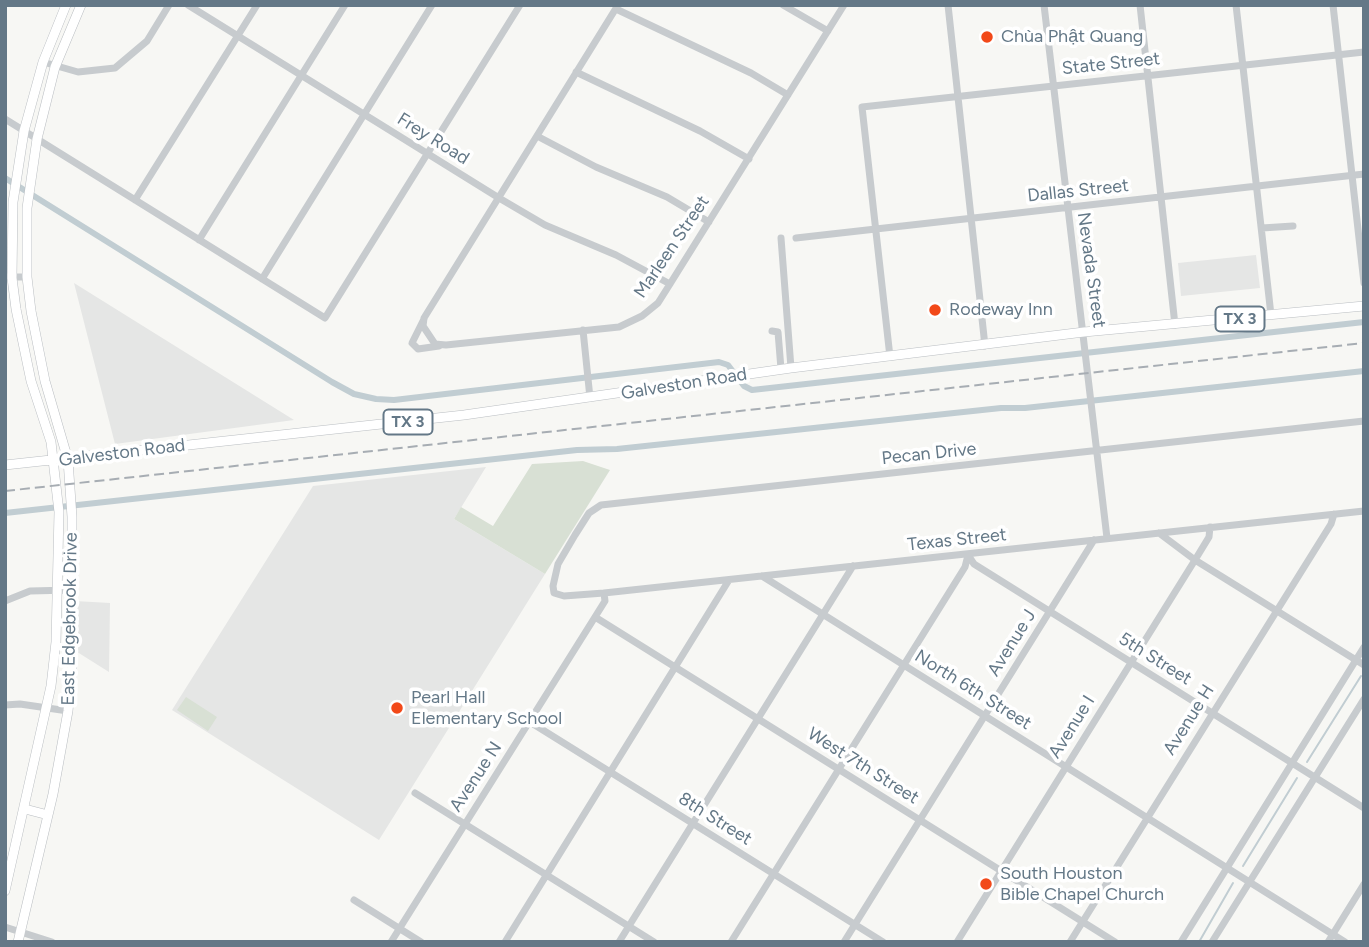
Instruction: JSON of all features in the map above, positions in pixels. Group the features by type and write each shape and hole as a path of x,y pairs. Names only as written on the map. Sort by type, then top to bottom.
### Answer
{"main road":[{"name":"East Edgebrook Drive","path":"5,891 48,707 56,642 59,512 55,461 28,363 9,277 13,202 24,131 43,62 66,5"},
{"name":"East Edgebrook Drive","path":"18,942 48,815 68,711 72,670 72,504 68,460 41,361 27,277 27,208 37,139 55,67 81,5"},
{"name":"Galveston Road","path":"5,465 340,430 590,398 752,373 1084,332 1364,306"},
{"path":"28,363 41,361"},
{"path":"25,809 48,815"}],"street":[{"path":"43,62 78,72 115,68 147,41 169,5"},
{"name":"Frey Road","path":"188,5 499,198 670,285"},
{"path":"135,200 257,5"},
{"path":"199,240 345,5"},
{"path":"262,279 432,5"},
{"path":"5,119 325,318 520,5"},
{"path":"783,5 828,31"},
{"name":"Marleen Street","path":"424,318 412,343 418,349 619,327 642,316 658,303 670,285 844,5"},
{"path":"948,5 985,346"},
{"name":"Nevada Street","path":"1044,5 1067,207 1088,358 1107,538"},
{"path":"1140,5 1175,325"},
{"path":"1236,5 1271,315"},
{"path":"1334,5 1364,283"},
{"path":"446,345 435,344 427,336 424,318 617,7 751,73 788,95"},
{"name":"State Street","path":"875,229 862,107 1364,52"},
{"path":"576,72 700,131 750,159"},
{"path":"537,136 596,167 667,197 709,222"},
{"name":"Dallas Street","path":"796,238 1364,174"},
{"path":"1262,228 1293,226"},
{"path":"875,229 890,357"},
{"path":"781,238 786,369"},
{"path":"9,277 27,277"},
{"path":"583,330 590,398"},
{"path":"772,331 778,332 786,369"},
{"name":"Pecan Drive","path":"554,593 553,577 558,564 589,513 601,505 1364,421"},
{"name":"Texas Street","path":"554,593 564,596 604,593 1364,511"},
{"name":"Avenue H","path":"1070,942 1331,524 1334,514"},
{"name":"Avenue I","path":"957,942 1195,560 1209,537 1210,527"},
{"path":"1159,533 1195,560 1364,665"},
{"name":"Avenue J","path":"844,942 1094,540"},
{"path":"731,942 965,567 968,555"},
{"name":"5th Street","path":"968,555 974,564 1364,808"},
{"path":"619,942 853,566"},
{"name":"North 6th Street","path":"762,576 1345,942"},
{"path":"505,942 729,580"},
{"path":"5,601 30,592 71,590"},
{"name":"Avenue N","path":"391,942 605,601 604,593"},
{"name":"West 7th Street","path":"595,617 1115,942"},
{"path":"1181,942 1364,647"},
{"path":"1212,942 1364,699"},
{"path":"5,705 68,711"},
{"name":"8th Street","path":"530,722 883,942"},
{"path":"415,793 654,942"},
{"path":"1328,942 1364,884"},
{"path":"354,900 421,942"},
{"path":"5,928 52,942"}],"shaded area":[{"path":"1256,255 1260,288 1181,296 1178,263"},
{"path":"74,283 294,420 115,444"},
{"path":"583,461 610,470 545,574 454,519 461,507 493,526 532,464"},
{"path":"486,467 454,519 545,574 379,840 172,710 313,486"},
{"path":"75,601 110,603 109,672 74,650"},
{"path":"186,697 217,717 208,731 177,710"}],"waterway":[{"path":"5,178 332,382 354,394 376,399 394,400 719,362 728,365 744,386 752,390 1364,322"},
{"path":"5,513 577,450 617,449 1364,371"},
{"path":"1307,762 1361,676"},
{"path":"1243,866 1297,778"},
{"path":"1199,942 1233,883"}],"railway":[{"path":"5,491 1364,343"}],"place":[{"name":"Chùa Phật Quang","path":"987,37"},
{"name":"Rodeway Inn","path":"935,310"},
{"name":"Pearl Hall Elementary School","path":"397,708"},
{"name":"South Houston Bible Chapel Church","path":"986,884"}]}
